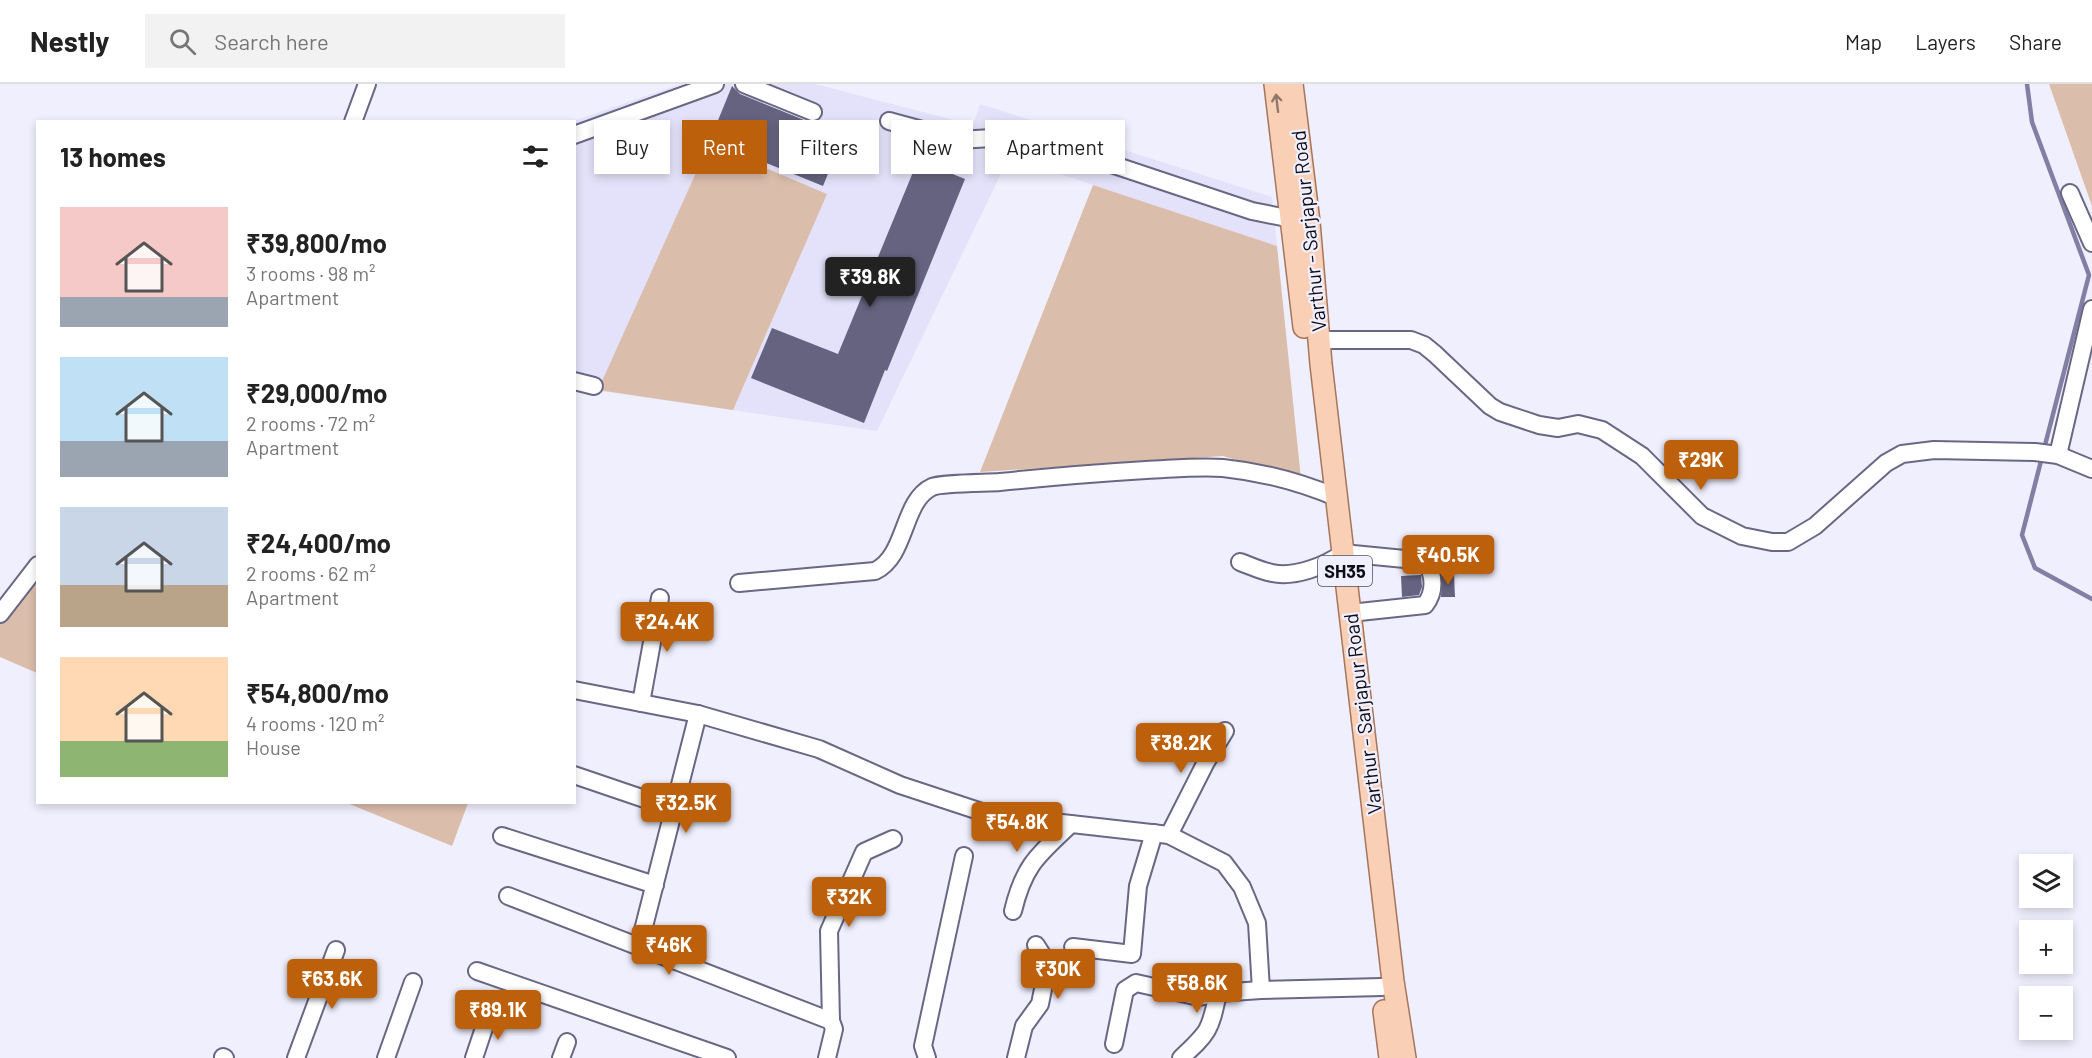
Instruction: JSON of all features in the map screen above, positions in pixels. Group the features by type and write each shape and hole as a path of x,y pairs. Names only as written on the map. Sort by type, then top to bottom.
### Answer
{"main road":[{"name":"Varthur - Sarjapur Road","path":"1275,84 1319,340 1331,495"},
{"name":"Varthur - Sarjapur Road","path":"1292,84 1300,220 1390,1058"},
{"name":"Varthur - Sarjapur Road","path":"1338,557 1350,613 1393,981 1406,1058"}],"street":[{"path":"354,120 367,84"},
{"path":"576,134 715,84"},
{"path":"744,84 813,112"},
{"path":"889,121 958,140 992,138 1006,132 1021,134 1252,211 1300,220"},
{"path":"2070,193 2092,243"},
{"path":"2058,455 2092,309"},
{"path":"1319,340 1411,340 1424,345 1490,406 1500,412 1558,428 1578,424 1602,430 1642,456 1702,516 1742,536 1773,542 1788,542 1815,526 1886,463 1902,454 1934,450 2035,452 2058,455 2092,469"},
{"path":"576,382 594,386"},
{"path":"739,583 875,571 883,567 892,557 918,500 934,486 1163,469 1222,468 1260,475 1331,495"},
{"path":"1240,562 1272,573 1290,574 1338,557 1425,561 1431,570 1433,581 1431,597 1425,605 1350,613"},
{"path":"0,614 36,568"},
{"path":"641,702 660,598"},
{"path":"576,690 698,714 819,749 900,785 991,815 1162,834 1224,863 1242,887 1257,922 1261,990"},
{"path":"639,946 698,714"},
{"path":"1073,947 1132,954 1138,886 1162,834 1225,731"},
{"path":"576,776 674,809"},
{"path":"1013,911 1023,878 1034,858 1071,824"},
{"path":"502,836 655,885"},
{"path":"827,1058 834,1029 831,1021 829,931 864,852 893,840"},
{"path":"927,1058 923,1046 964,856"},
{"path":"508,896 831,1021"},
{"path":"1016,1058 1024,1026 1040,1004 1048,963 1036,945"},
{"path":"296,1058 336,950"},
{"path":"477,971 727,1058"},
{"path":"386,1058 413,982"},
{"path":"1114,1044 1125,990 1136,983 1199,997 1218,993 1261,990 1382,987"},
{"path":"1181,1058 1206,1035 1212,1022 1218,993"},
{"path":"474,1058 489,1013"},
{"path":"561,1058 567,1042"}],"shaded area":[{"path":"681,84 815,84 954,120 891,120 891,174 973,174 973,125 980,104 1030,120 985,120 985,174 1001,174 877,431 607,392 576,384 576,120"},
{"path":"2049,84 2092,84 2092,206"},
{"path":"1125,150 1272,197 1277,246 1060,174 1125,174"},
{"path":"767,169 827,194 733,410 598,390 695,174 767,174"},
{"path":"1093,185 1277,246 1301,479 1223,456 980,472"},
{"path":"36,575 36,673 0,657 0,623"},
{"path":"349,804 468,804 452,846"}],"building":[{"path":"732,86 740,94 804,120 779,120 779,168 767,163 767,120 718,120"},
{"path":"794,174 828,174 823,186"},
{"path":"912,174 953,174 965,179 864,423 751,378 772,328 838,354"},
{"path":"1421,575 1422,587 1419,595 1402,597 1401,576"},
{"path":"1442,575 1454,575 1455,597 1441,597"}],"waterway":[{"path":"2027,84 2032,122 2089,275 2044,449"},
{"path":"2042,457 2022,535 2035,568 2092,599"}]}
